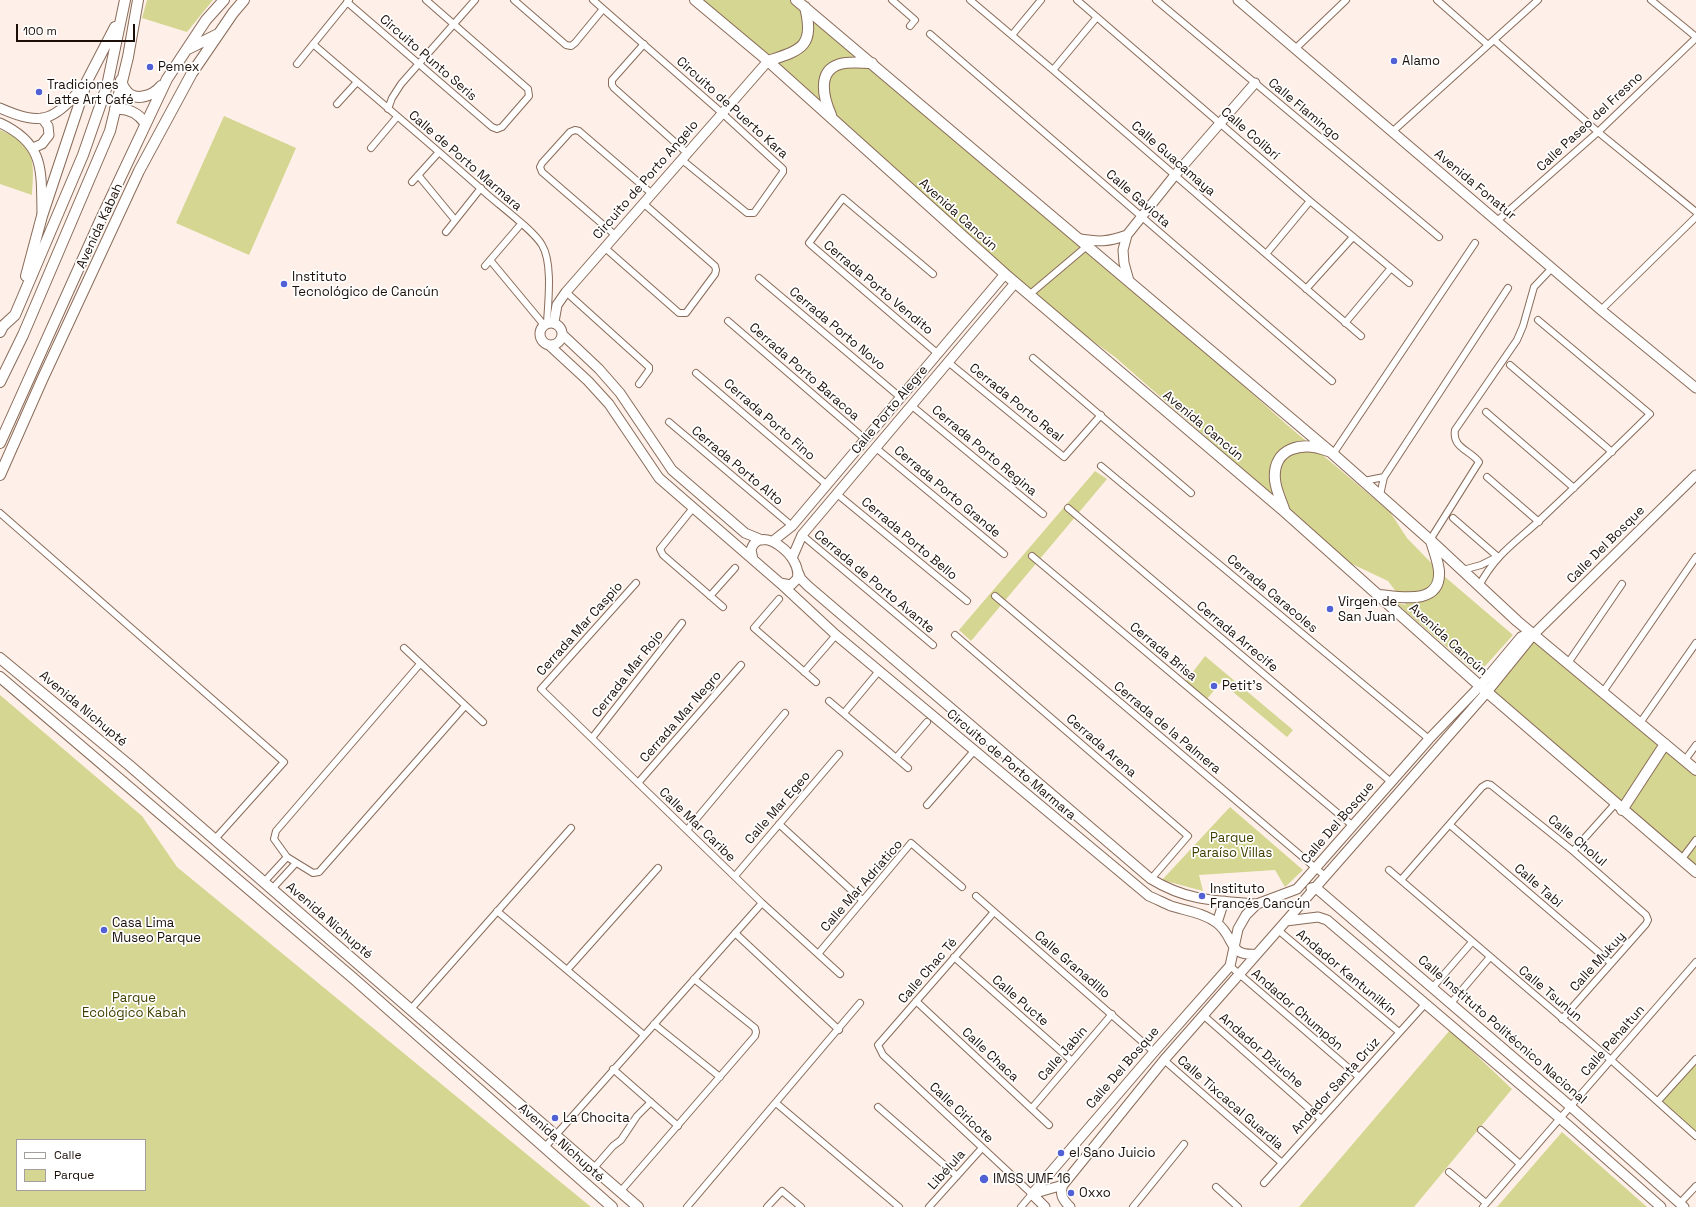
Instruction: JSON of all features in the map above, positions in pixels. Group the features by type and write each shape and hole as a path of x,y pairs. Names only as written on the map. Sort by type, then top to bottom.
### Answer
{"main road":[{"path":"0,332 3,326 15,315 83,155 107,86 124,0"},
{"name":"Avenida Kabah","path":"0,382 23,336 110,131 121,80 128,57 138,0"},
{"name":"Avenida Kabah","path":"0,443 166,79 206,20 224,0"},
{"name":"Avenida Kabah","path":"0,475 139,171 192,73 233,13 244,0"},
{"name":"Avenida Cancún","path":"695,0 768,61 1015,283 1285,512 1483,689 1696,872"},
{"path":"796,0 1333,454 1534,634 1696,770"},
{"path":"768,61 793,53 804,44 808,29 808,20 805,7"},
{"path":"15,315 42,216 87,81 120,18"},
{"path":"186,50 219,33"},
{"path":"833,119 824,97 823,90 824,80 829,72 842,64 872,63"},
{"path":"121,80 125,90 130,94 141,97 155,93 166,79"},
{"path":"115,110 124,109 132,111 145,123"},
{"path":"100,221 100,256"},
{"path":"1285,512 1274,476 1282,456 1289,449 1300,446 1312,446 1333,454"},
{"path":"1379,595 1407,599 1422,596 1432,590 1438,581 1439,572 1430,540"},
{"name":"Avenida Nichupté","path":"0,658 129,764 638,1207"},
{"name":"Avenida Nichupté","path":"0,677 354,978 546,1146 612,1207"},
{"path":"1619,807 1665,744"},
{"path":"354,978 361,967"}],"street":[{"path":"426,0 454,24"},
{"path":"388,109 392,98 401,84 474,0"},
{"path":"514,0 566,45 571,46 603,9"},
{"name":"Circuito de Puerto Kara","path":"593,0 722,113 784,170 754,212 750,214 747,213 684,156"},
{"path":"892,0 915,20 910,26"},
{"path":"1012,35 1041,0"},
{"name":"Calle Colibrí","path":"1077,0 1310,201 1409,283"},
{"name":"Calle Flamingo","path":"1156,0 1439,237"},
{"name":"Avenida Fonatur","path":"1238,0 1601,310 1696,388"},
{"path":"1294,49 1346,0"},
{"path":"1438,0 1488,45"},
{"path":"1392,132 1538,0"},
{"path":"1651,0 1696,37"},
{"path":"297,64 348,1"},
{"name":"Circuito Punto Seris","path":"348,1 492,127 497,129 502,127 529,96 530,92 454,24"},
{"name":"Calle Guacamaya","path":"974,1 1361,336"},
{"path":"1053,70 1097,17"},
{"name":"Calle Gaviota","path":"930,34 1332,381"},
{"name":"Calle Paseo del Fresno","path":"1497,221 1598,132 1696,37"},
{"path":"1494,40 1598,132 1696,212"},
{"name":"Calle de Porto Marmara","path":"313,44 481,188 543,246 547,262 549,283 548,323"},
{"path":"644,44 612,80 612,85 684,156"},
{"name":"Circuito de Porto Angelo","path":"548,323 557,305 566,292 768,61"},
{"path":"0,108 18,116 37,120 61,110 87,81"},
{"path":"337,104 357,82"},
{"path":"1029,295 1083,242 1112,241 1126,235 1175,175 1255,83"},
{"path":"371,148 397,117"},
{"path":"33,148 42,144 49,135 48,126 42,118"},
{"path":"0,123 15,130 33,148 41,171 42,216"},
{"path":"615,235 542,172 540,167 542,163 570,132 575,130 579,131 651,193"},
{"path":"412,182 439,152"},
{"path":"418,175 455,220"},
{"path":"446,232 481,188"},
{"name":"Cerrada Porto Vendito","path":"933,274 843,198 810,243 810,245 937,353"},
{"path":"1266,254 1310,201"},
{"path":"604,247 679,313 686,313 715,274 715,266 643,203"},
{"path":"1601,310 1696,217"},
{"path":"485,266 521,224"},
{"path":"1126,235 1123,250 1124,263 1130,282"},
{"path":"1306,289 1353,237"},
{"path":"1333,454 1475,243"},
{"path":"490,260 548,323 560,326 563,335 599,369 632,408 672,470 745,533 762,540 773,541"},
{"path":"1345,323 1391,268"},
{"path":"1430,540 1480,462 1458,445 1454,438 1455,430 1517,340 1523,326 1534,287 1552,268"},
{"name":"Calle Porto Alegre","path":"773,541 792,526 1005,274"},
{"name":"Cerrada Porto Novo","path":"759,278 900,397"},
{"name":"Calle Porto Alegre","path":"792,558 802,535 1015,283"},
{"path":"1380,495 1384,477 1508,288"},
{"path":"566,292 649,367 649,370 639,384"},
{"path":"1480,586 1486,572 1498,557 1538,522 1650,414 1538,320"},
{"name":"Cerrada Porto Baracoa","path":"728,321 865,439"},
{"name":"Circuito de Porto Marmara","path":"548,323 540,332 542,340 588,381 620,419 660,478 780,583 836,635 1149,896 1170,905 1204,916 1216,923 1225,930 1234,948"},
{"path":"548,345 558,343 563,335"},
{"path":"937,353 948,362"},
{"path":"1033,358 1191,493"},
{"name":"Cerrada Porto Real","path":"948,362 1064,457 1100,415"},
{"path":"1510,365 1612,452"},
{"path":"588,381 599,369"},
{"name":"Cerrada Porto Fino","path":"696,372 827,485"},
{"name":"Cerrada Porto Regina","path":"912,406 1043,514"},
{"path":"1486,412 1574,488"},
{"name":"Cerrada Porto Alto","path":"669,422 792,526"},
{"path":"865,439 876,448"},
{"name":"Cerrada Porto Grande","path":"876,448 1004,554"},
{"name":"Cerrada Caracoles","path":"1102,466 1428,739"},
{"name":"Calle Del Bosque","path":"1063,1185 1164,1060 1316,887 1483,689 1534,634 1696,474"},
{"path":"1364,481 1384,477"},
{"path":"1487,477 1538,522"},
{"path":"827,485 837,494"},
{"name":"Cerrada Porto Bello","path":"837,494 967,601"},
{"path":"693,508 660,550 663,555 723,607"},
{"name":"Cerrada Arrecife","path":"1068,508 1392,782"},
{"path":"0,513 284,762 214,839"},
{"path":"1453,518 1498,557"},
{"path":"792,526 802,535"},
{"name":"Cerrada de Porto Avante","path":"802,535 932,645"},
{"path":"753,559 751,550 752,545 762,540"},
{"name":"Circuito de Porto Marmara","path":"773,541 784,549 792,558 801,579 808,586 1151,879 1168,890 1191,897 1257,904"},
{"name":"Cerrada Brisa","path":"1032,556 1354,826"},
{"path":"1463,570 1481,565 1498,557"},
{"path":"1603,692 1696,557"},
{"path":"710,596 735,568"},
{"path":"780,583 788,585 794,583 797,579 798,572"},
{"name":"Cerrada Mar Caspio","path":"541,689 636,583"},
{"path":"1568,663 1622,584"},
{"name":"Cerrada de la Palmera","path":"995,596 1325,876"},
{"path":"780,599 754,628 816,682"},
{"name":"Cerrada Mar Rojo","path":"592,738 682,623"},
{"path":"804,672 836,635"},
{"name":"Cerrada Arena","path":"955,635 1188,836 1151,879"},
{"path":"1640,723 1696,642"},
{"path":"404,648 483,722"},
{"path":"420,664 276,831 274,839 287,857 295,864 313,873 319,872 465,706"},
{"name":"Cerrada Mar Negro","path":"638,783 741,665"},
{"path":"844,713 879,671"},
{"name":"Calle Mar Caribe","path":"541,689 762,903 840,974"},
{"name":"Calle Del Bosque","path":"1032,1194 1230,966 1238,929 1246,915 1257,904 1297,889 1354,826 1428,739 1483,689"},
{"path":"829,701 908,768"},
{"path":"687,830 785,713"},
{"path":"896,758 927,722"},
{"path":"1685,760 1696,745"},
{"path":"927,805 974,751"},
{"name":"Calle Mar Egeo","path":"735,876 839,754"},
{"name":"Calle Cholul","path":"1450,825 1482,787 1486,784 1491,786 1573,851 1646,915 1648,920"},
{"path":"1573,851 1619,807"},
{"path":"779,824 862,900"},
{"path":"1401,880 1450,825"},
{"name":"Calle Tabi","path":"1450,825 1611,963"},
{"path":"410,1010 571,828"},
{"path":"1681,860 1696,840"},
{"name":"Calle Mar Adriatico","path":"818,954 911,843 962,887"},
{"path":"264,882 287,857"},
{"path":"272,889 295,864"},
{"path":"567,970 658,868"},
{"name":"Calle Tsunun","path":"1389,870 1611,1060 1696,1136"},
{"path":"1297,889 1316,887"},
{"name":"Calle Instituto Politécnico Nacional","path":"1316,887 1570,1106 1682,1205"},
{"name":"Calle Granadillo","path":"976,896 1154,1052"},
{"path":"1216,923 1224,901"},
{"path":"546,1146 554,1135 762,903"},
{"path":"497,911 644,1035"},
{"name":"Calle Chac Té","path":"878,1045 994,912"},
{"path":"1286,921 1318,917 1327,920 1426,1003 1661,1207"},
{"path":"1341,932 1352,919"},
{"name":"Calle Mukuy","path":"1562,1019 1648,920"},
{"name":"Andador Kantunilkin","path":"1278,930 1399,1032"},
{"path":"735,933 839,1030"},
{"path":"1433,988 1472,942"},
{"path":"1234,948 1246,955 1257,954"},
{"name":"Calle Pucte","path":"954,957 1072,1061"},
{"path":"1451,1003 1490,957"},
{"name":"Calle Pehaltun","path":"1485,1205 1696,962"},
{"name":"Andador Chumpón","path":"1230,966 1359,1077"},
{"path":"620,1192 756,1036 755,1028 694,979"},
{"name":"Calle Chaca","path":"916,1001 1049,1125"},
{"path":"687,1207 839,1030 860,1003"},
{"name":"Andador Santa Crúz","path":"1264,1183 1426,1003"},
{"name":"Calle Jabin","path":"1032,1108 1112,1014"},
{"name":"Andador Dziuche","path":"1203,1016 1322,1119"},
{"path":"654,1024 720,1077"},
{"name":"Calle Ciricote","path":"878,1045 883,1055 1032,1194"},
{"path":"1658,1101 1696,1059"},
{"name":"Calle Tixcacal Guardia","path":"1164,1060 1282,1163"},
{"path":"613,1069 678,1126"},
{"path":"593,1169 613,1146 621,1140 637,1116 651,1102"},
{"path":"776,1104 899,1207"},
{"path":"878,1107 957,1176"},
{"path":"1481,1130 1520,1164"},
{"path":"1133,1207 1184,1144"},
{"name":"Libélula","path":"930,1207 982,1148"},
{"path":"1449,1172 1485,1205"},
{"path":"1021,1207 1032,1194 1063,1185"},
{"path":"1063,1185 1061,1190 1062,1197 1070,1207"},
{"path":"1682,1205 1696,1186"},
{"path":"1216,1187 1236,1206"},
{"path":"768,1207 782,1191 801,1207"},
{"path":"1032,1194 1045,1207"}],"green space":[{"path":"147,0 213,0 187,32 142,18"},
{"path":"694,0 796,0 1106,261 1286,424 1390,512 1407,538 1444,576 1513,635 1478,674 1396,603 1406,605 1388,581 1350,563 1115,357 1029,295"},
{"path":"224,116 296,148 249,255 176,223"},
{"path":"0,130 17,138 23,143 31,156 33,172 32,195 0,184"},
{"path":"1095,471 1107,479 971,641 959,630"},
{"path":"1534,634 1696,770 1696,871 1487,692"},
{"path":"1205,656 1293,730 1287,737 1221,682 1207,699 1186,681"},
{"name":"Parque Ecológico Kabah","path":"0,695 142,816 177,867 591,1207 0,1207"},
{"name":"Parque Paraíso Villas","path":"1230,807 1303,870 1285,887 1275,870 1199,875 1203,891 1162,880"},
{"path":"1450,1030 1512,1089 1414,1207 1299,1207"},
{"path":"1696,1060 1696,1135 1658,1102"},
{"path":"1562,1132 1647,1207 1497,1207"}],"place":[{"name":"Alamo","path":"1394,61"},
{"name":"Pemex","path":"150,67"},
{"name":"Tradiciones Latte Art Café","path":"39,92"},
{"name":"Instituto Tecnológico de Cancún","path":"284,284"},
{"name":"Virgen de San Juan","path":"1330,609"},
{"name":"Petit's","path":"1214,686"},
{"name":"Instituto Francés Cancún","path":"1202,896"},
{"name":"Casa Lima Museo Parque","path":"104,930"},
{"name":"La Chocita","path":"555,1118"},
{"name":"el Sano Juicio","path":"1061,1153"},
{"name":"IMSS UMF 16","path":"984,1179"},
{"name":"Oxxo","path":"1071,1193"}]}
